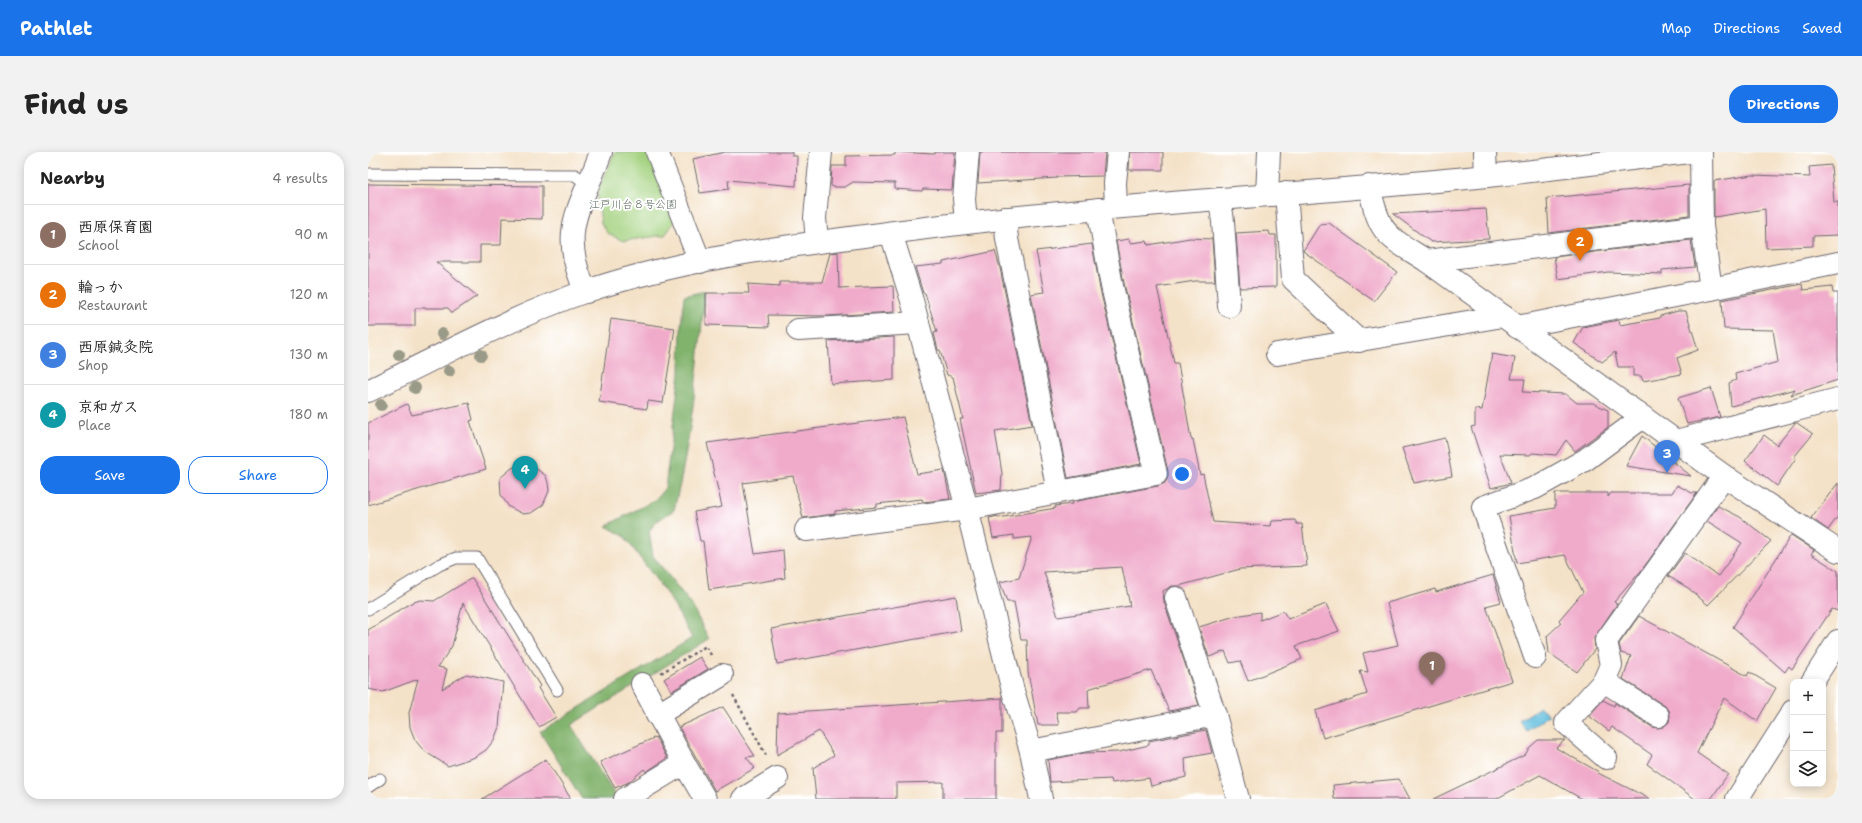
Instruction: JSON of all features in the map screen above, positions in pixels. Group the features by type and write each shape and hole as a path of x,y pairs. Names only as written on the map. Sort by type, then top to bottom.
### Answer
{"street":[{"path":"586,292 574,261 571,241 574,217 602,152"},
{"path":"657,152 700,262"},
{"path":"817,242 815,218 821,152"},
{"path":"966,222 964,199 968,152"},
{"path":"806,530 967,509 1156,474 1112,286 1107,208 1116,182 1118,152"},
{"path":"1269,152 1293,279 1359,341"},
{"path":"1485,152 1486,176"},
{"path":"368,391 498,327 586,292 661,270 700,262 817,242 966,222 1107,208 1486,176 1689,152"},
{"path":"1701,152 1702,226 1711,290"},
{"path":"1369,186 1375,211 1381,227 1391,239 1427,261 1724,476 1838,550"},
{"path":"1220,199 1229,306"},
{"path":"1006,218 1007,239 1058,491"},
{"path":"1427,261 1702,226"},
{"path":"891,233 918,323 1013,691 1031,751 1041,799"},
{"path":"1277,354 1359,341 1510,321 1711,290 1838,263"},
{"path":"798,330 918,323"},
{"path":"1676,441 1833,406"},
{"path":"1535,657 1483,507 1535,488 1585,460 1643,417"},
{"path":"1606,758 1566,723 1604,681 1611,664 1606,641 1724,476"},
{"path":"1176,598 1215,715 1238,799"},
{"path":"1814,679 1838,641"},
{"path":"657,715 722,675"},
{"path":"1604,681 1658,716"},
{"path":"642,684 657,715 706,799"},
{"path":"1031,751 1215,715"},
{"path":"1737,799 1790,715"},
{"path":"625,799 684,763"},
{"path":"743,799 777,778"}],"lane":[{"path":"368,174 575,175 589,184"},
{"path":"368,609 439,565 456,558 477,558 558,690"},
{"path":"368,787 380,779"}],"path":[{"path":"642,684 706,646 777,778"}],"green space":[{"name":"江戸川台８号公園","path":"615,152 651,152 676,220 665,235 623,241 607,233 601,223 597,192"},
{"path":"705,291 690,428 674,510 657,521 649,531 653,556 691,604 709,639 571,725 616,797 613,799 582,799 540,732 692,638 671,600 624,536 606,526 655,500 665,488 680,372 681,326 684,296"}],"water":[{"path":"1540,707 1549,715 1527,731 1519,721"}],"building":[{"path":"725,152 792,152 792,156 797,156 796,186 728,180 729,189 700,193 693,159"},
{"path":"895,152 935,154 935,152 955,152 952,190 923,189 922,191 895,189 895,183 853,182 845,187 832,187 832,166 846,166 846,156 895,155"},
{"path":"980,152 1105,152 1103,176 1057,177 978,183"},
{"path":"1130,152 1163,152 1163,170 1129,170"},
{"path":"1831,165 1834,202 1838,202 1838,235 1813,236 1813,246 1766,248 1765,209 1714,217 1714,181 1752,175 1810,177 1809,167"},
{"path":"368,184 542,186 542,219 502,218 501,245 480,245 480,262 436,262 477,296 452,313 448,308 415,308 415,326 368,326"},
{"path":"1689,185 1689,215 1549,233 1547,198"},
{"path":"1486,209 1489,239 1431,242 1393,214"},
{"path":"1329,223 1397,272 1374,301 1303,251 1320,224"},
{"path":"1269,231 1270,235 1276,235 1276,287 1240,288 1236,233"},
{"path":"1190,238 1212,239 1215,281 1195,281 1157,287 1174,363 1178,363 1191,439 1193,439 1200,475 1203,474 1213,522 1271,526 1272,521 1295,520 1297,524 1302,524 1307,566 1240,569 1179,586 1172,586 1163,591 1164,602 1199,705 1169,711 1151,670 1088,689 1089,708 1080,708 1077,712 1056,712 1059,725 1038,725 1028,672 1027,640 1021,640 1014,602 1007,602 1000,582 1019,578 1032,537 1014,539 1014,535 993,538 989,518 998,516 998,518 1056,508 1055,506 1072,504 1072,502 1158,486 1165,483 1168,477 1168,471 1124,283 1116,241 1129,239 1130,243 1147,241 1148,245","holes":["1122,567 1130,606 1058,617 1044,572"]},
{"path":"1691,240 1695,267 1662,270 1662,274 1608,272 1558,279 1554,257"},
{"path":"1092,244 1100,289 1141,464 1068,478 1031,294 1044,292 1036,251"},
{"path":"995,251 1000,268 1032,425 995,431 1002,473 1001,490 976,493 960,419 963,419 953,377 947,375 940,350 938,350 934,333 937,332 915,267 943,264 943,262"},
{"path":"838,252 839,288 893,286 894,312 827,316 768,315 769,327 706,325 706,293 749,293 748,284 780,286 780,282 822,282 830,253"},
{"path":"1802,284 1803,290 1832,287 1833,293 1838,293 1838,380 1791,395 1795,389 1731,406 1729,383 1736,380 1735,374 1778,362 1773,330 1724,329 1722,300"},
{"path":"1678,311 1686,311 1698,350 1677,358 1682,374 1643,381 1641,376 1633,376 1633,367 1618,367 1615,352 1602,362 1574,343 1583,327 1619,320 1620,325 1660,318 1660,316"},
{"path":"611,319 675,328 663,403 648,401 647,409 599,402"},
{"path":"894,337 894,380 831,384 828,341"},
{"path":"1492,354 1515,358 1511,379 1525,379 1523,392 1566,394 1577,403 1593,403 1608,410 1608,427 1575,451 1566,440 1556,455 1532,453 1530,455 1500,454 1511,483 1491,488 1471,427 1475,426 1475,409 1482,410"},
{"path":"1711,388 1720,417 1687,424 1678,398"},
{"path":"469,403 473,420 470,421 486,469 368,505 368,423 407,404 412,415"},
{"path":"903,417 917,474 944,470 950,499 923,502 922,499 877,504 877,507 835,511 835,514 803,518 793,476 743,483 755,554 783,550 785,578 709,590 703,541 700,541 694,512 722,507 707,443"},
{"path":"1795,423 1813,434 1794,457 1796,458 1777,486 1745,461 1764,435 1777,445"},
{"path":"1642,436 1691,476 1626,466"},
{"path":"1445,438 1452,476 1414,483 1402,448"},
{"path":"519,465 534,467 546,476 548,483 549,491 543,505 531,513 523,514 509,507 501,495 500,478 512,468"},
{"path":"1838,483 1838,516 1828,530 1811,518"},
{"path":"1677,485 1692,493 1697,493 1641,571 1614,602 1617,604 1594,638 1595,649 1577,672 1549,653 1547,636 1561,623 1559,620 1583,592 1565,555 1517,563 1509,516 1555,508 1555,493 1608,493 1608,497 1611,493 1672,493"},
{"path":"1718,506 1740,517 1771,541 1708,605 1688,588 1668,576 1685,553 1718,576 1742,543 1707,521"},
{"path":"1791,535 1814,550 1811,554 1838,571 1838,611 1832,609 1792,669 1789,666 1785,672 1733,627"},
{"path":"1493,575 1501,602 1486,606 1512,681 1323,738 1315,711 1367,694 1360,671 1368,672 1363,653 1398,645 1387,603 1435,589 1436,592"},
{"path":"472,578 540,686 538,688 556,717 539,727 463,603 452,646 438,667 447,669 442,689 466,674 503,682 499,727 494,740 486,750 475,757 448,766 424,751 415,740 410,727 409,713 418,679 383,692 368,689 368,630 411,603 420,600 434,601"},
{"path":"956,596 961,631 777,664 771,629"},
{"path":"1326,604 1339,631 1296,646 1302,659 1248,681 1240,661 1230,663 1225,651 1209,657 1199,627 1235,616 1260,612 1260,620 1283,611 1288,619"},
{"path":"1639,616 1747,676 1749,672 1776,688 1757,721 1724,698 1697,753 1728,774 1711,799 1695,799 1647,764 1652,755 1612,727 1609,731 1589,716 1603,700 1614,706 1615,703 1652,727 1663,727 1669,722 1669,710 1665,706 1623,679 1631,656 1621,653 1619,644"},
{"path":"700,657 708,669 672,691 664,679"},
{"path":"1002,698 1002,733 996,733 996,799 943,799 943,782 896,783 896,799 816,799 813,768 834,755 819,731 777,755 778,713"},
{"path":"723,707 755,756 746,757 755,768 715,791 679,727"},
{"path":"1206,730 1212,753 1185,758 1186,777 1151,786 1149,778 1112,783 1111,779 1050,782 1048,760 1084,753 1119,752 1149,745 1149,741"},
{"path":"656,737 667,758 646,772 644,769 629,782 615,788 600,762"},
{"path":"1538,740 1565,740 1556,748 1599,772 1598,773 1650,799 1582,799 1540,775 1496,799 1433,799 1525,755 1529,748"},
{"path":"546,759 571,799 482,799"},
{"path":"1399,779 1410,799 1334,799 1333,785"}],"place":[{"name":"輪っか","path":"1580,261"},
{"name":"西原鍼灸院","path":"1667,473"},
{"name":"京和ガス","path":"525,489"},
{"name":"西原保育園","path":"1432,685"}]}
